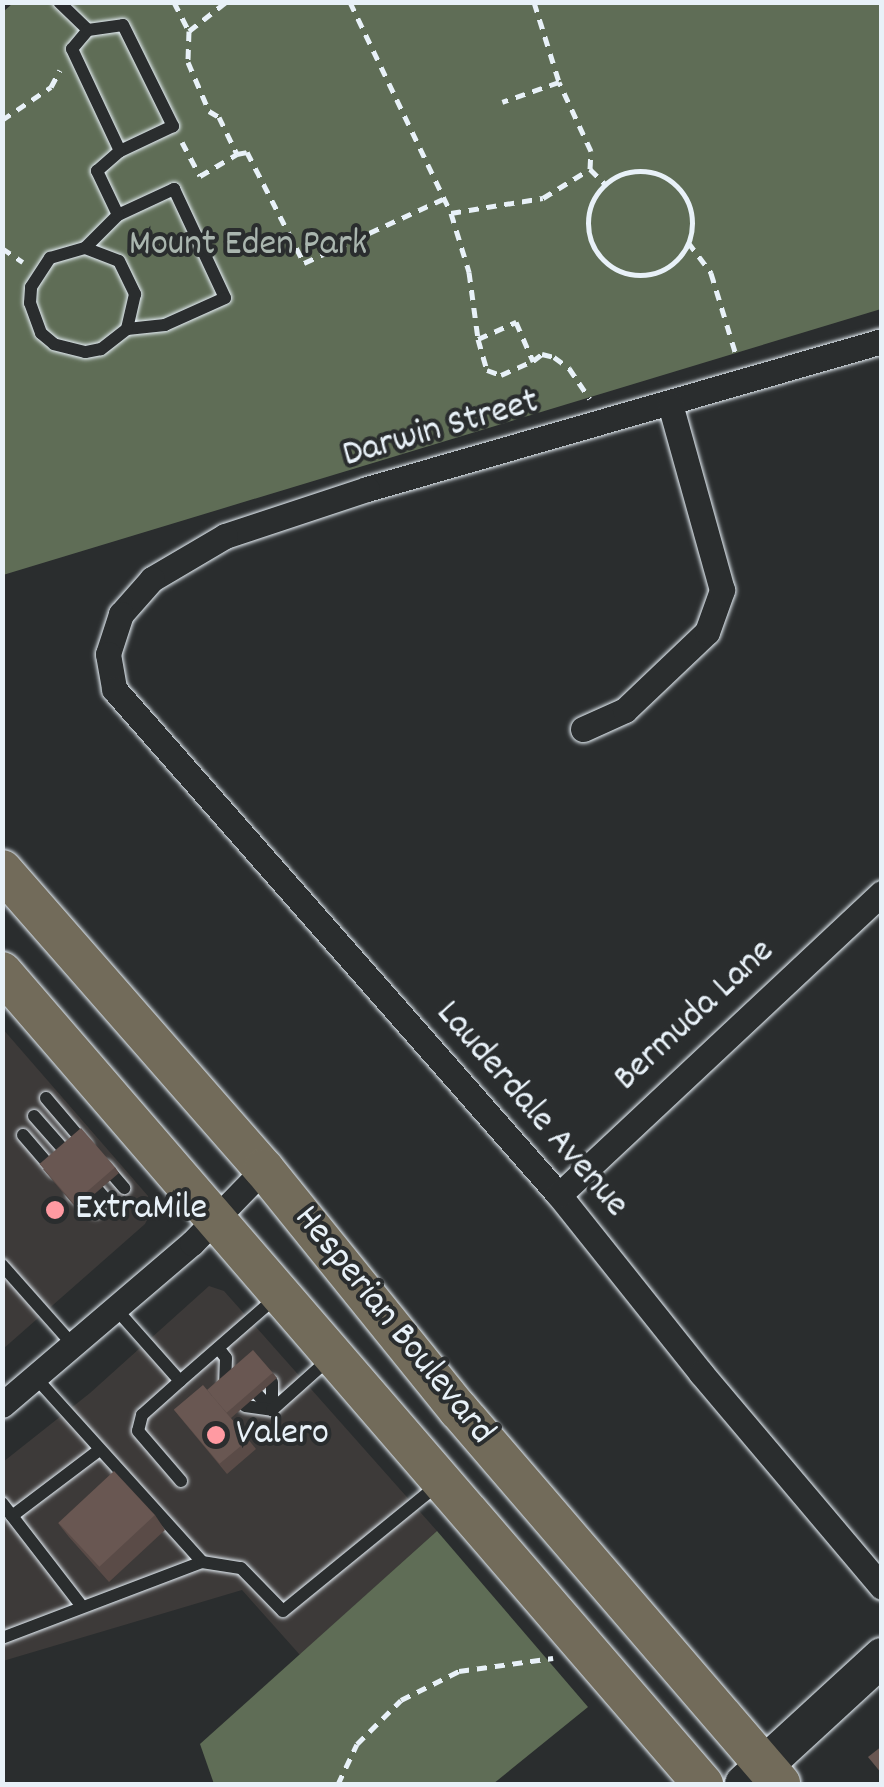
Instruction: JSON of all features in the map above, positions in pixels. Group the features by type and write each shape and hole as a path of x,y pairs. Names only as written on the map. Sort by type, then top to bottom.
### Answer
{"main road":[{"name":"Hesperian Boulevard","path":"2,870 264,1169 762,1778"},
{"name":"Hesperian Boulevard","path":"2,972 702,1784"}],"street":[{"name":"Darwin Street","path":"114,689 108,654 121,614 152,579 187,554 276,517 882,341"},
{"path":"583,729 625,710 707,632 722,590 670,404"},
{"name":"Lauderdale Avenue","path":"114,689 560,1194 701,1373 882,1588"},
{"name":"Bermuda Lane","path":"560,1194 882,893"},
{"path":"2,1405 116,1309 264,1169"},
{"path":"762,1778 882,1657"}],"lane":[{"path":"59,2 88,30"},
{"path":"118,215 97,170 120,151 173,126 123,24 88,30 72,48 120,151"},
{"path":"174,189 225,298 165,325 127,329 102,349 69,351 54,344 33,319 30,303 38,271 50,258 85,248 118,215 174,189"},
{"path":"85,248 118,261 130,276 135,294 127,329"},
{"path":"46,1098 124,1188"},
{"path":"34,1116 108,1202"},
{"path":"23,1134 82,1204 96,1212"},
{"path":"2,1265 74,1346"},
{"path":"225,1383 231,1359 281,1293"},
{"path":"116,1309 180,1381"},
{"path":"272,1410 333,1355"},
{"path":"181,1481 138,1430 142,1416 180,1381 231,1359"},
{"path":"36,1378 202,1562"},
{"path":"272,1382 272,1410"},
{"path":"258,1394 272,1410"},
{"path":"245,1406 272,1410"},
{"path":"12,1516 98,1450"},
{"path":"2,1638 80,1604 202,1562 241,1568 283,1611 441,1482"},
{"path":"2,1503 80,1604"}],"path":[{"path":"174,2 189,31 188,62 209,111 218,117 236,154"},
{"path":"189,31 226,2"},
{"path":"350,2 451,213 469,272 478,339 487,370 501,375 542,354 569,368 588,391 598,424"},
{"path":"534,2 559,82 592,150 590,169"},
{"path":"2,120 51,87 72,48"},
{"path":"502,102 559,82"},
{"path":"173,126 200,176 236,154 247,152 304,263 443,199"},
{"path":"451,213 543,198 590,169"},
{"path":"590,169 605,184"},
{"path":"637,171 670,181 690,208 688,242 666,268 634,274 617,270 593,246 588,213 605,184 637,171"},
{"path":"688,242 711,273 744,382"},
{"path":"2,248 38,271"},
{"path":"478,339 516,322 532,359"},
{"path":"338,1784 357,1744 401,1700 460,1671 549,1660 582,1642"}],"shaded area":[{"path":"2,1028 148,1196 151,1212 145,1224 3,1349"},
{"path":"209,1286 224,1291 437,1531 300,1655 242,1590 3,1661 3,1462 90,1393"}],"green space":[{"name":"Mount Eden Park","path":"14,2 881,3 881,309 3,575 2,13"},
{"path":"437,1531 588,1707 493,1784 214,1784 200,1744"}],"building":[{"path":"81,1128 115,1167 74,1203 39,1164"},
{"path":"253,1350 273,1373 227,1413 207,1390"},
{"path":"203,1385 249,1439 220,1464 174,1409"},
{"path":"114,1471 155,1515 99,1567 58,1523"},
{"path":"882,1746 882,1774 868,1757"}],"place":[{"name":"ExtraMile","path":"55,1210"},
{"name":"Valero","path":"216,1435"}]}
